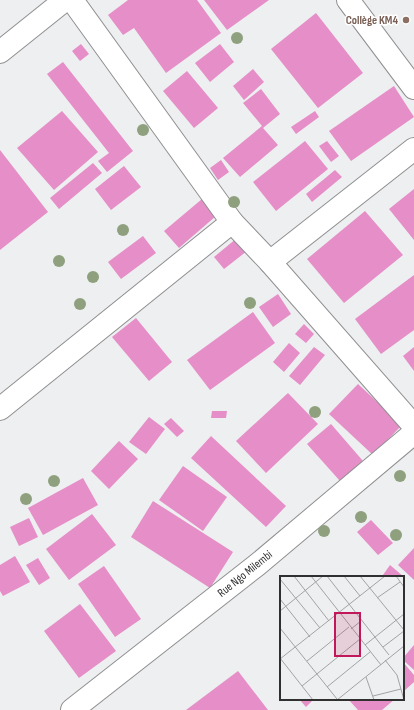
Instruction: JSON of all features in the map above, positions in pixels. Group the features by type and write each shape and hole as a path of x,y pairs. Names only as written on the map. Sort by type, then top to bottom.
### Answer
{"street":[{"path":"0,52 65,0"},
{"path":"72,0 232,222 270,262 414,426"},
{"path":"348,0 414,88"},
{"path":"270,262 414,149"},
{"path":"0,409 232,222"},
{"name":"Rue Ngo Milembi","path":"72,710 257,565 414,434"}],"building":[{"path":"128,0 197,0 221,33 166,73 134,28 123,35 108,15"},
{"path":"204,0 269,0 227,30"},
{"path":"316,13 363,73 318,108 271,49"},
{"path":"81,44 89,54 80,61 72,51"},
{"path":"220,44 234,62 210,82 195,63"},
{"path":"63,62 133,151 107,172 98,161 109,153 47,74"},
{"path":"253,69 264,82 244,100 233,86"},
{"path":"187,71 218,108 194,128 163,91"},
{"path":"394,86 414,117 351,161 329,131"},
{"path":"261,89 280,114 263,128 278,145 240,177 223,158 262,126 243,103"},
{"path":"62,111 98,152 54,190 17,148"},
{"path":"315,111 319,117 296,134 291,127"},
{"path":"305,141 328,169 276,211 253,182"},
{"path":"327,141 339,156 331,162 319,146"},
{"path":"0,150 48,212 0,250"},
{"path":"221,160 229,172 218,180 210,168"},
{"path":"93,163 102,173 59,209 50,198"},
{"path":"124,166 141,187 111,210 95,189"},
{"path":"335,170 342,177 312,202 306,194"},
{"path":"414,189 414,240 389,209"},
{"path":"202,199 216,216 179,248 164,231"},
{"path":"365,211 403,255 344,303 307,259"},
{"path":"143,236 156,253 121,279 108,262"},
{"path":"237,238 247,251 224,269 214,257"},
{"path":"414,275 414,330 381,354 355,319"},
{"path":"278,294 291,314 273,327 259,307"},
{"path":"253,312 275,343 210,390 187,360"},
{"path":"136,318 172,362 149,381 112,337"},
{"path":"304,324 314,334 306,343 295,334"},
{"path":"289,343 300,353 284,372 273,362"},
{"path":"314,347 325,355 300,385 289,376"},
{"path":"414,347 414,371 403,356"},
{"path":"358,384 402,425 373,455 329,414"},
{"path":"288,393 318,424 266,473 236,441"},
{"path":"212,411 227,411 226,418 211,418"},
{"path":"149,417 165,429 146,454 129,442"},
{"path":"171,418 184,431 177,437 164,424"},
{"path":"331,424 363,461 340,481 307,444"},
{"path":"211,436 286,506 266,527 191,458"},
{"path":"119,441 138,459 109,489 91,471"},
{"path":"183,466 227,497 203,531 159,500"},
{"path":"83,478 98,505 43,535 28,508"},
{"path":"153,501 233,552 210,588 131,537"},
{"path":"92,514 116,545 69,580 46,549"},
{"path":"29,518 38,537 19,546 10,527"},
{"path":"371,520 393,543 378,555 357,532"},
{"path":"414,548 414,580 398,565"},
{"path":"15,556 30,582 3,596 0,591 0,565"},
{"path":"38,558 50,578 39,585 26,565"},
{"path":"390,565 403,576 384,576 383,575"},
{"path":"104,566 141,619 115,637 78,584"},
{"path":"80,604 116,651 79,678 44,631"},
{"path":"414,645 414,670 404,661 404,657"},
{"path":"404,663 414,675 414,682 404,691"},
{"path":"238,671 268,710 186,710"},
{"path":"300,700 313,700 306,707"},
{"path":"349,700 394,700 382,710 358,710"}],"place":[{"name":"Collège KM4","path":"406,20"}]}
